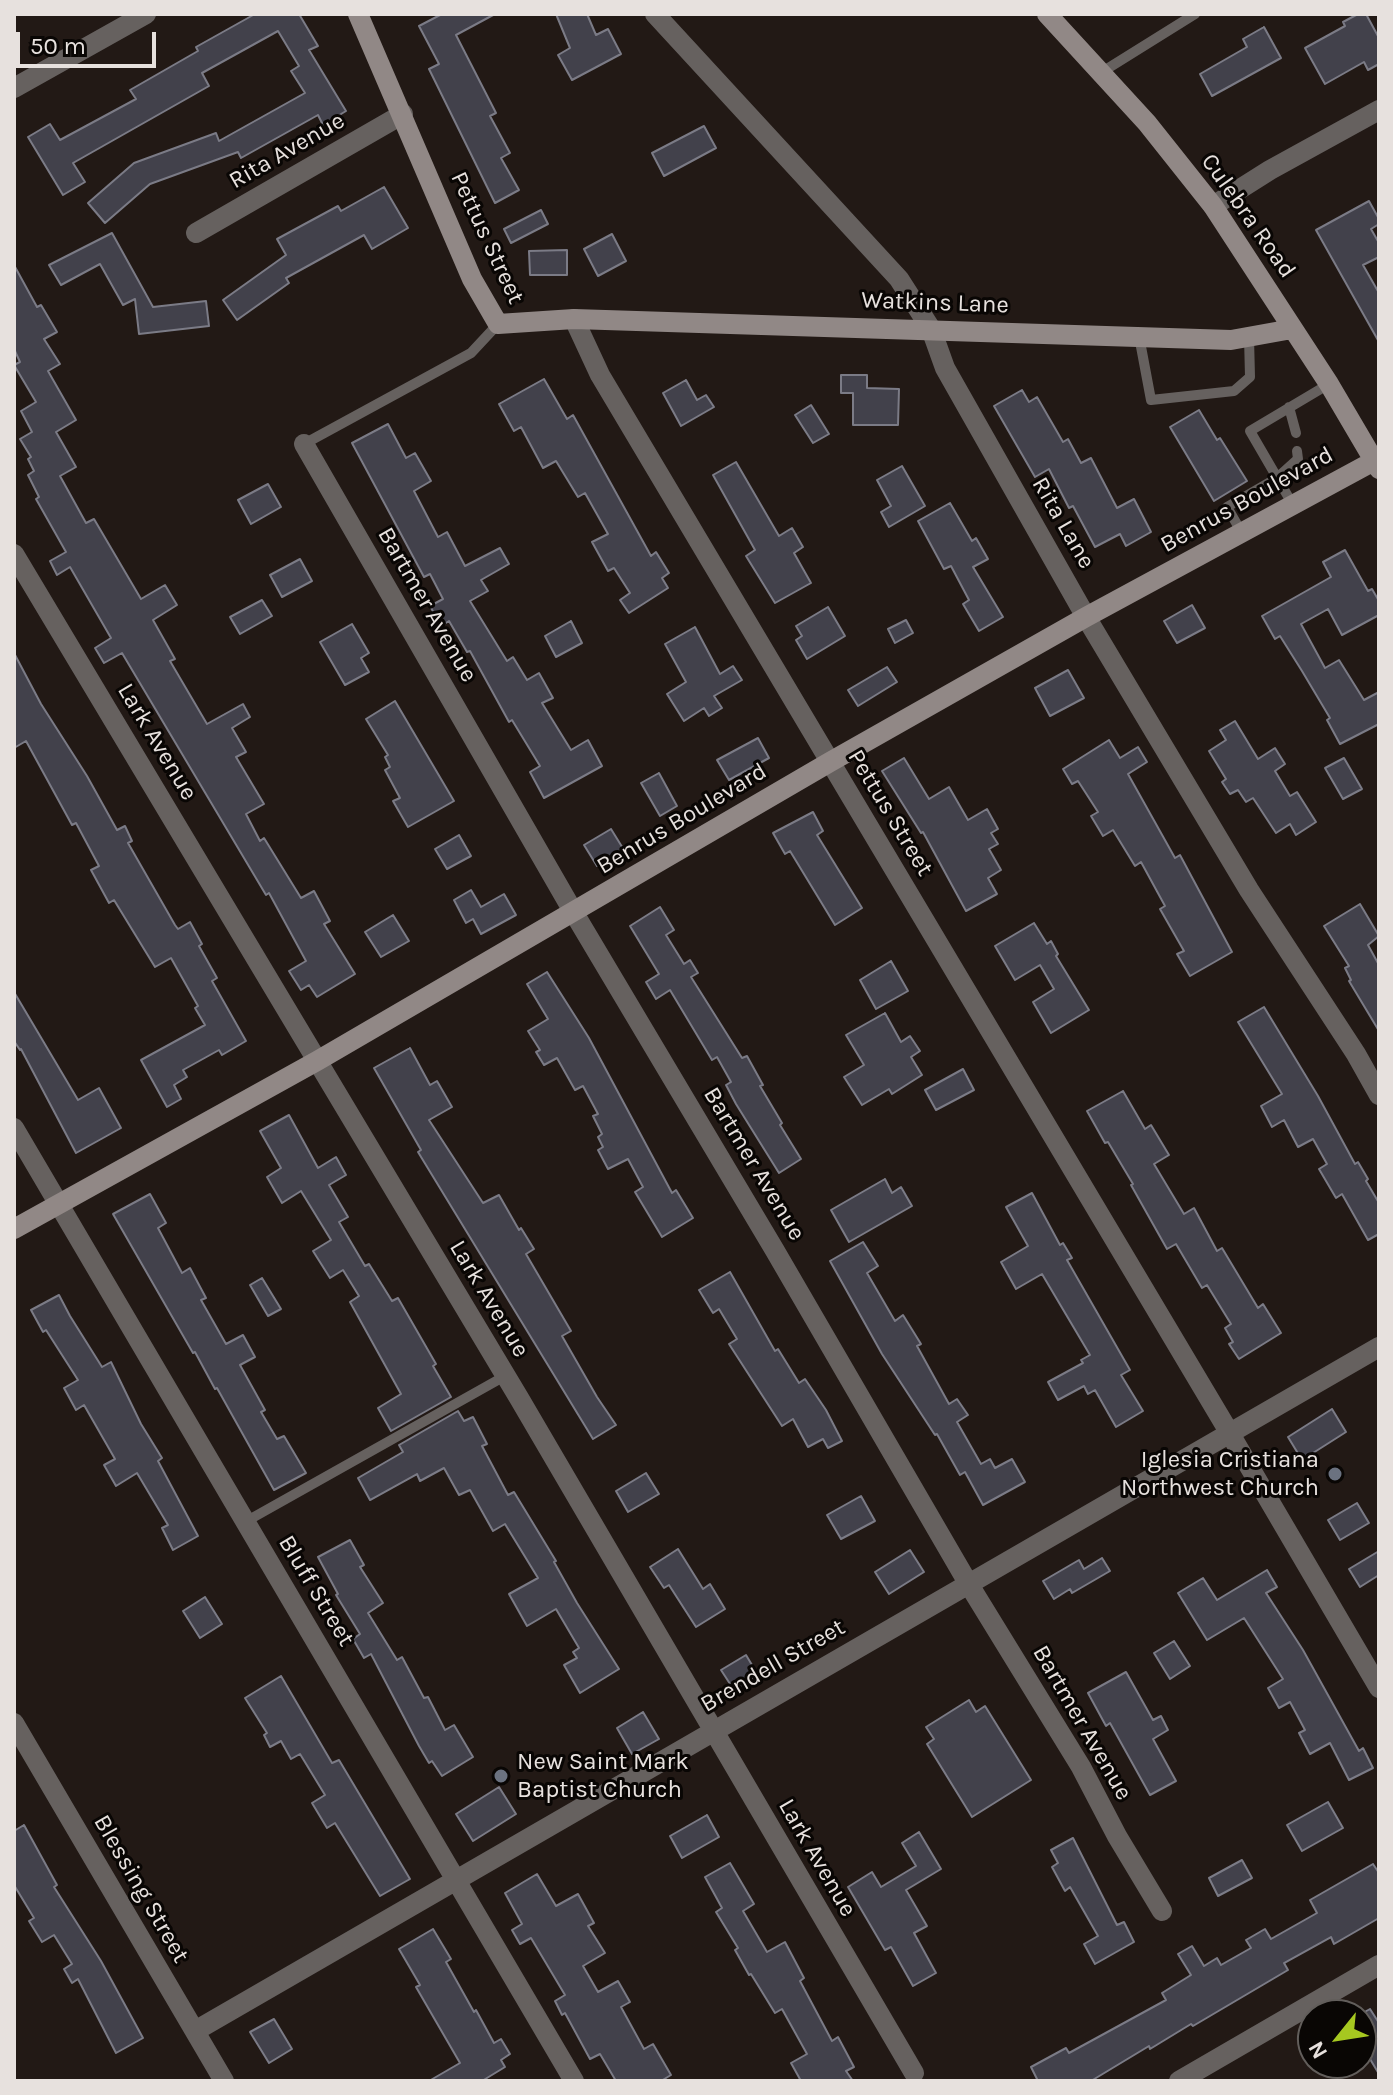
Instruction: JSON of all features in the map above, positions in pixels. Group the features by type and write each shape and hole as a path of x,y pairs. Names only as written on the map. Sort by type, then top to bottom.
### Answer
{"street":[{"path":"14,88 146,14"},
{"name":"Rita Lane","path":"655,14 899,279 931,329 945,368 1086,617 1249,890 1356,1054 1379,1095"},
{"name":"Culebra Road","path":"1047,14 1147,123 1213,206 1377,463"},
{"name":"Pettus Street","path":"363,16 472,279 498,324 574,319 600,375 1379,1688"},
{"path":"1213,206 1270,170 1379,110"},
{"name":"Rita Avenue","path":"196,233 403,114"},
{"name":"Watkins Lane","path":"574,319 1231,340 1292,329"},
{"name":"Bartmer Avenue","path":"304,444 574,913 968,1583 1081,1767 1117,1836 1162,1911"},
{"name":"Benrus Boulevard","path":"14,1229 317,1061 830,762 1086,617 1377,463"},
{"name":"Lark Avenue","path":"14,554 505,1376 914,2073"},
{"name":"Bluff Street","path":"14,1128 574,2081"},
{"name":"Brendell Street","path":"195,2031 1379,1347"},
{"name":"Blessing Street","path":"14,1723 224,2081"},
{"path":"1179,2081 1379,1965"}],"lane":[{"path":"1102,72 1195,14"},
{"path":"304,444 471,353 498,324"},
{"path":"1139,336 1151,400 1234,391 1250,377 1249,337"},
{"path":"1293,505 1250,431 1329,384"},
{"path":"1289,407 1296,433"},
{"path":"1242,533 1227,507 1277,478 1298,459 1297,451"},
{"path":"245,1522 505,1376"}],"building":[{"path":"255,14 299,14 318,46 309,50 346,111 323,125 318,115 241,158 238,152 150,184 105,223 88,203 134,163 216,133 219,141 305,93 291,71 299,66 278,31 202,73 209,86 73,163 85,182 63,195 28,137 50,124 60,140 136,99 130,90 198,51 196,47"},
{"path":"442,14 495,14 456,35 496,113 490,116 510,153 501,158 519,190 495,203 429,69 439,64 419,26"},
{"path":"556,14 587,14 596,35 608,29 621,54 572,80 558,55 570,48"},
{"path":"1358,14 1366,14 1379,38 1379,64 1368,70 1364,62 1325,84 1305,48 1345,26 1343,22"},
{"path":"1264,27 1281,58 1212,96 1200,74 1247,47 1243,39"},
{"path":"704,126 716,148 664,176 652,153"},
{"path":"384,187 408,228 372,249 364,235 286,278 289,283 237,320 223,300 286,255 277,239 338,206 341,211"},
{"path":"1369,201 1379,219 1379,224 1371,229 1379,243 1379,257 1363,265 1379,293 1379,342 1316,230"},
{"path":"541,210 548,224 511,243 504,229"},
{"path":"112,233 153,307 206,301 209,326 139,334 135,299 123,305 100,264 61,285 49,265"},
{"path":"612,234 626,261 598,276 584,249"},
{"path":"567,250 567,275 530,275 529,251"},
{"path":"14,265 37,307 41,305 57,332 44,339 60,364 48,371 76,420 56,432 76,467 60,476 86,523 94,519 141,599 165,585 177,605 153,620 175,659 170,661 207,724 243,704 250,717 232,728 246,752 236,757 264,804 246,814 260,841 264,838 301,898 314,891 330,921 324,924 355,974 317,997 309,985 301,990 289,971 306,961 269,893 266,895 122,653 104,663 95,648 111,638 70,567 57,575 50,561 66,552 36,499 39,497 28,475 34,471 28,459 31,457 20,439 32,432 21,411 36,402 14,365 20,362 14,349"},
{"path":"841,375 867,375 867,388 899,389 898,425 853,425 853,393 841,393"},
{"path":"544,379 567,419 573,415 651,556 656,552 669,573 662,578 668,588 629,613 620,600 630,593 614,568 608,571 592,542 608,534 585,493 578,497 556,461 543,468 521,427 514,431 499,404"},
{"path":"686,380 697,400 706,395 714,407 681,426 663,393"},
{"path":"1022,390 1029,402 1037,397 1063,442 1068,439 1081,463 1091,458 1117,508 1134,499 1151,532 1126,546 1120,534 1095,547 1073,506 1069,508 1049,469 1035,477 994,406"},
{"path":"811,405 829,434 813,443 795,415"},
{"path":"1199,410 1247,481 1214,501 1170,427"},
{"path":"388,424 406,458 415,453 431,481 414,491 438,537 447,532 465,566 500,548 509,564 481,580 488,591 470,601 507,661 513,657 527,680 539,673 553,698 542,703 571,750 588,740 602,766 544,798 530,772 540,766 512,720 509,722 470,651 467,652 449,621 441,626 430,606 443,599 430,574 424,577 352,443"},
{"path":"736,462 779,536 792,528 803,547 794,553 811,583 775,603 746,556 755,550 713,475"},
{"path":"902,466 925,506 889,527 881,512 891,506 877,480"},
{"path":"268,484 281,507 251,524 238,500"},
{"path":"950,503 972,541 976,538 988,559 973,567 1003,617 979,631 963,604 969,600 951,566 944,569 918,521"},
{"path":"1345,550 1368,591 1372,589 1379,601 1379,615 1342,635 1328,609 1301,624 1325,668 1339,660 1364,700 1379,692 1379,724 1340,744 1327,720 1330,718 1302,671 1280,636 1275,639 1262,616 1331,577 1323,562"},
{"path":"300,559 312,581 282,597 270,575"},
{"path":"262,600 272,616 240,634 230,617"},
{"path":"1192,605 1205,628 1177,643 1164,621"},
{"path":"828,607 845,636 807,659 796,640 802,636 796,626"},
{"path":"906,620 913,633 895,643 888,629"},
{"path":"571,621 582,643 556,657 545,636"},
{"path":"352,624 369,653 361,658 369,672 345,685 320,642"},
{"path":"695,627 720,674 733,666 742,680 714,696 722,708 709,716 704,708 684,721 667,694 686,682 665,644"},
{"path":"14,653 117,830 125,826 132,841 128,843 175,925 178,929 190,922 217,978 212,981 246,1041 222,1055 219,1050 183,1070 187,1077 174,1085 181,1099 167,1107 141,1060 205,1025 171,958 155,967 114,900 109,903 91,870 99,866 76,823 72,825 26,741 14,748"},
{"path":"887,667 897,682 858,706 848,690"},
{"path":"1068,670 1084,698 1050,716 1035,688"},
{"path":"395,701 454,801 408,827 393,801 400,798 385,770 390,767 385,757 388,755 366,719"},
{"path":"1235,721 1258,759 1275,748 1285,764 1275,771 1290,796 1297,792 1316,822 1296,835 1290,824 1276,833 1253,798 1246,802 1238,790 1230,794 1222,782 1226,779 1209,751 1226,740 1220,730"},
{"path":"758,738 769,758 729,780 717,760"},
{"path":"1109,740 1120,758 1138,747 1147,762 1128,774 1175,858 1180,855 1232,952 1190,976 1177,954 1184,951 1160,909 1165,906 1141,862 1135,866 1113,830 1103,836 1091,816 1098,812 1078,781 1072,784 1063,769"},
{"path":"904,758 929,799 949,787 968,820 987,809 998,829 991,833 998,844 989,849 1001,870 988,878 997,894 966,911 923,832 882,771"},
{"path":"1344,758 1362,789 1343,799 1325,768"},
{"path":"659,773 677,806 660,816 641,783"},
{"path":"813,812 823,831 817,835 862,908 835,925 790,851 785,854 773,833"},
{"path":"611,829 624,850 597,866 584,845"},
{"path":"459,835 471,856 447,869 435,849"},
{"path":"471,890 481,907 504,894 516,915 481,934 473,919 466,923 454,900"},
{"path":"1360,904 1379,936 1368,945 1379,965 1379,1031 1349,981 1345,968 1349,966 1324,926"},
{"path":"660,907 674,930 666,935 684,964 690,960 698,973 691,977 742,1058 747,1056 782,1123 780,1125 801,1159 779,1173 736,1104 726,1085 731,1082 717,1057 712,1060 670,990 656,999 646,982 659,974 630,926"},
{"path":"393,915 409,941 381,957 365,932"},
{"path":"1034,923 1047,944 1051,941 1058,954 1056,956 1089,1010 1051,1033 1033,1002 1054,989 1040,965 1015,980 995,946"},
{"path":"891,961 908,991 876,1009 860,980"},
{"path":"547,972 589,1038 672,1193 676,1190 693,1218 662,1237 635,1192 643,1187 628,1159 608,1169 598,1150 603,1147 598,1137 602,1134 593,1116 598,1114 583,1086 575,1090 557,1058 544,1065 536,1052 540,1050 528,1031 548,1019 527,984"},
{"path":"14,992 78,1100 99,1088 121,1128 76,1153 14,1041"},
{"path":"1264,1007 1355,1164 1358,1162 1368,1179 1366,1181 1379,1203 1379,1234 1368,1240 1342,1194 1336,1198 1319,1169 1327,1164 1313,1139 1298,1147 1284,1120 1272,1127 1261,1106 1282,1094 1238,1022"},
{"path":"885,1013 901,1042 910,1036 920,1051 911,1057 922,1075 892,1094 889,1089 862,1105 844,1077 864,1065 846,1035"},
{"path":"410,1048 430,1085 437,1081 452,1107 429,1120 483,1203 499,1195 534,1249 526,1254 571,1331 562,1336 616,1425 593,1439 418,1152 421,1150 374,1068"},
{"path":"963,1069 974,1090 936,1110 925,1090"},
{"path":"1123,1091 1145,1129 1151,1125 1169,1155 1154,1164 1184,1214 1194,1208 1217,1251 1222,1248 1258,1308 1263,1304 1281,1333 1239,1359 1229,1344 1233,1342 1225,1328 1231,1324 1207,1285 1202,1288 1176,1244 1167,1249 1133,1184 1087,1111"},
{"path":"289,1115 318,1168 336,1157 346,1175 329,1185 348,1217 339,1222 365,1266 369,1264 392,1301 398,1298 451,1397 391,1431 378,1408 401,1394 350,1302 359,1296 343,1270 330,1278 313,1251 331,1240 301,1191 282,1203 267,1177 281,1168 260,1131"},
{"path":"885,1179 892,1193 901,1187 912,1206 849,1242 831,1210"},
{"path":"1032,1193 1060,1245 1063,1243 1072,1258 1067,1260 1130,1370 1121,1375 1143,1411 1116,1427 1095,1390 1088,1394 1084,1386 1058,1400 1048,1382 1083,1363 1081,1360 1090,1355 1042,1274 1016,1289 1001,1262 1028,1246 1006,1207"},
{"path":"150,1194 166,1223 158,1228 182,1273 190,1268 206,1298 201,1300 226,1344 243,1335 255,1357 240,1365 265,1410 261,1412 277,1439 284,1436 306,1473 274,1490 113,1214"},
{"path":"863,1242 878,1266 867,1273 895,1321 903,1315 921,1344 917,1346 949,1404 957,1399 968,1415 957,1422 981,1464 990,1459 995,1468 1012,1459 1025,1482 983,1505 965,1472 960,1475 937,1434 882,1354 830,1261"},
{"path":"730,1272 775,1351 778,1349 799,1383 805,1379 842,1441 828,1448 823,1439 808,1447 793,1419 782,1426 729,1344 737,1339 719,1309 713,1313 699,1290"},
{"path":"262,1278 281,1309 268,1316 250,1285"},
{"path":"59,1295 102,1367 111,1362 141,1424 162,1458 158,1461 198,1536 173,1550 162,1528 168,1525 137,1473 116,1486 104,1465 115,1459 84,1405 76,1410 64,1388 78,1380 31,1310"},
{"path":"1332,1409 1346,1432 1302,1460 1288,1437"},
{"path":"458,1411 464,1421 473,1417 487,1444 482,1446 508,1495 514,1492 556,1561 577,1603 619,1669 580,1693 564,1665 577,1658 573,1652 579,1648 556,1609 527,1626 509,1594 538,1578 505,1524 493,1531 470,1490 459,1495 444,1468 420,1481 417,1474 370,1500 358,1478 403,1452 399,1445"},
{"path":"646,1473 659,1494 628,1512 616,1491"},
{"path":"861,1496 875,1521 841,1539 827,1515"},
{"path":"1357,1503 1369,1523 1340,1540 1328,1520"},
{"path":"350,1540 364,1565 360,1567 383,1603 368,1613 397,1660 402,1657 445,1730 454,1725 473,1757 442,1776 432,1761 429,1763 419,1746 371,1654 364,1658 353,1639 360,1634 318,1557"},
{"path":"678,1549 703,1589 710,1584 725,1609 696,1627 669,1585 664,1588 650,1567"},
{"path":"910,1550 924,1572 889,1594 875,1572"},
{"path":"1379,1551 1379,1575 1360,1587 1349,1569"},
{"path":"1102,1558 1110,1571 1072,1593 1070,1589 1054,1599 1043,1581 1079,1560 1084,1569"},
{"path":"1267,1570 1277,1587 1266,1593 1303,1650 1359,1751 1363,1748 1373,1768 1349,1780 1330,1743 1310,1754 1299,1733 1305,1730 1290,1702 1279,1708 1268,1688 1283,1679 1244,1618 1207,1640 1178,1593 1203,1578 1217,1600"},
{"path":"205,1597 222,1624 200,1638 183,1611"},
{"path":"1174,1641 1190,1666 1170,1679 1154,1653"},
{"path":"746,1655 758,1675 734,1690 721,1670"},
{"path":"1126,1672 1153,1720 1161,1716 1168,1730 1153,1739 1176,1781 1150,1795 1110,1723 1106,1726 1088,1693"},
{"path":"281,1676 332,1763 339,1760 410,1879 380,1896 335,1823 327,1828 312,1803 325,1795 300,1754 291,1759 281,1741 270,1747 264,1735 267,1733 245,1698"},
{"path":"969,1700 976,1712 985,1706 1031,1780 972,1817 927,1744 934,1739 926,1727"},
{"path":"643,1712 659,1739 632,1754 617,1728"},
{"path":"499,1787 516,1814 473,1841 456,1814"},
{"path":"1328,1802 1343,1828 1302,1851 1287,1825"},
{"path":"707,1815 719,1837 682,1858 670,1836"},
{"path":"24,1825 57,1885 54,1887 101,1961 143,2038 116,2053 78,1979 72,1983 64,1969 72,1964 54,1935 42,1942 29,1921 34,1918 14,1885 14,1831"},
{"path":"919,1832 941,1869 906,1890 927,1926 914,1933 936,1973 913,1986 891,1947 885,1950 848,1887 872,1872 881,1887 916,1866 902,1843"},
{"path":"1073,1838 1117,1925 1124,1922 1134,1942 1095,1964 1084,1944 1098,1936 1070,1887 1065,1891 1052,1867 1058,1863 1051,1850"},
{"path":"1242,1860 1252,1878 1218,1896 1209,1878"},
{"path":"730,1863 754,1904 743,1911 767,1952 785,1942 804,1978 800,1981 832,2041 838,2037 854,2067 846,2071 853,2081 801,2081 791,2063 807,2054 782,2009 775,2013 749,1975 735,1950 738,1948 716,1912 722,1908 705,1877"},
{"path":"1373,1864 1379,1873 1379,1918 1334,1944 1331,1937 1284,1963 1288,1970 1091,2081 1038,2081 1031,2067 1066,2048 1069,2053 1166,2000 1162,1993 1191,1975 1178,1954 1192,1946 1204,1966 1217,1958 1221,1965 1251,1948 1246,1940 1265,1929 1271,1939 1317,1913 1310,1900"},
{"path":"537,1874 556,1906 578,1894 594,1923 588,1926 605,1953 583,1966 598,1992 618,1981 630,2002 621,2007 644,2049 653,2044 671,2075 661,2081 616,2081 600,2054 590,2059 555,2001 565,1995 531,1938 520,1944 512,1930 522,1924 505,1893"},
{"path":"433,1929 451,1959 446,1962 474,2012 476,2010 494,2043 501,2039 510,2054 501,2060 505,2067 482,2081 429,2081 460,2063 416,1987 420,1985 399,1949"},
{"path":"274,2019 292,2049 269,2063 250,2032"},
{"path":"1377,2020 1379,2023 1379,2074 1377,2071"}],"place":[{"name":"Iglesia Cristiana Northwest Church","path":"1335,1474"},
{"name":"New Saint Mark Baptist Church","path":"501,1776"}]}
